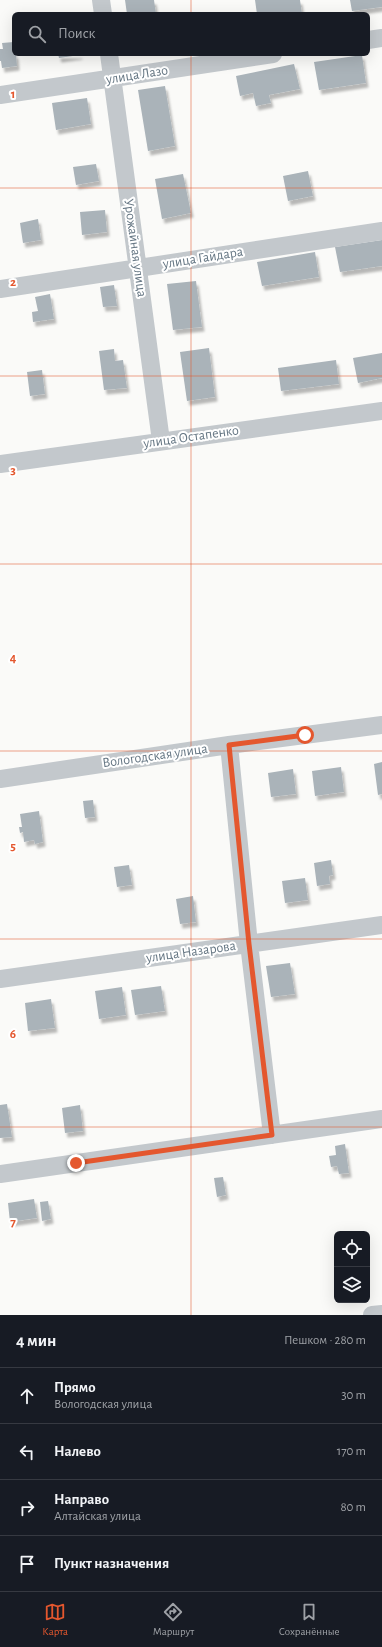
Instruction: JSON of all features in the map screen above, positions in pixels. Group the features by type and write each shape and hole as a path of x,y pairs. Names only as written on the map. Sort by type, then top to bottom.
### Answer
{"street":[{"path":"101,0 103,12"},
{"path":"370,40 382,38"},
{"name":"Урожайная улица","path":"109,56 161,441"},
{"name":"улица Лазо","path":"0,95 260,56"},
{"name":"улица Гайдара","path":"0,289 382,231"},
{"name":"улица Остапенко","path":"0,464 382,410"},
{"name":"Вологодская улица","path":"0,779 229,745 382,725"},
{"path":"229,745 249,944 272,1135"},
{"name":"улица Назарова","path":"0,979 382,925"},
{"path":"0,1174 382,1120"},
{"path":"372,1315 382,1314"}],"building":[{"path":"125,0 154,0 156,12 127,12"},
{"path":"255,0 300,0 302,12 257,12"},
{"path":"350,0 382,0 382,7 352,11"},
{"path":"12,42 12,56 16,56 17,66 2,68 0,61 0,49 3,49 2,43"},
{"path":"58,56 73,56 59,58"},
{"path":"362,56 366,83 319,90 314,62"},
{"path":"294,64 300,89 269,95 271,103 256,106 253,93 240,96 236,76"},
{"path":"165,86 175,146 148,151 138,90"},
{"path":"87,98 91,124 56,130 52,103"},
{"path":"96,164 99,181 76,185 73,167"},
{"path":"308,171 313,196 288,201 283,176"},
{"path":"183,174 191,213 162,219 155,179"},
{"path":"105,210 107,232 82,235 80,212"},
{"path":"38,219 41,240 23,243 20,223"},
{"path":"382,240 382,266 340,272 335,247"},
{"path":"315,252 319,277 262,286 257,262"},
{"path":"196,281 202,327 173,330 167,284"},
{"path":"114,285 117,306 103,307 100,287"},
{"path":"50,294 54,319 33,322 32,312 38,311 35,297"},
{"path":"209,348 215,397 187,401 180,352"},
{"path":"114,349 115,361 123,360 127,388 104,390 99,351"},
{"path":"382,353 382,378 358,383 353,358"},
{"path":"336,360 339,384 281,391 278,368"},
{"path":"42,370 45,394 30,396 27,372"},
{"path":"382,762 382,794 378,795 374,764"},
{"path":"341,767 344,792 315,796 312,771"},
{"path":"293,769 296,794 271,797 268,773"},
{"path":"93,800 95,817 85,818 83,801"},
{"path":"39,811 43,842 35,844 34,840 24,842 23,832 20,833 19,827 22,827 20,814"},
{"path":"331,860 333,875 329,876 330,884 317,886 314,863"},
{"path":"129,865 132,885 117,887 114,867"},
{"path":"305,878 308,900 285,903 282,881"},
{"path":"193,896 196,922 180,924 176,899"},
{"path":"290,963 295,994 271,997 266,966"},
{"path":"161,986 165,1011 135,1015 131,990"},
{"path":"122,987 126,1015 99,1019 95,991"},
{"path":"51,999 55,1028 28,1031 25,1003"},
{"path":"7,1104 12,1137 0,1138 0,1105"},
{"path":"80,1105 83,1131 65,1133 62,1108"},
{"path":"345,1144 349,1173 339,1174 337,1166 331,1167 329,1156 336,1155 335,1146"},
{"path":"223,1177 226,1195 217,1197 214,1178"},
{"path":"34,1199 37,1218 10,1222 8,1203"},
{"path":"48,1201 51,1219 42,1221 40,1202"}],"route":[{"path":"76,1163 272,1135 249,944 229,745 305,735"}]}
